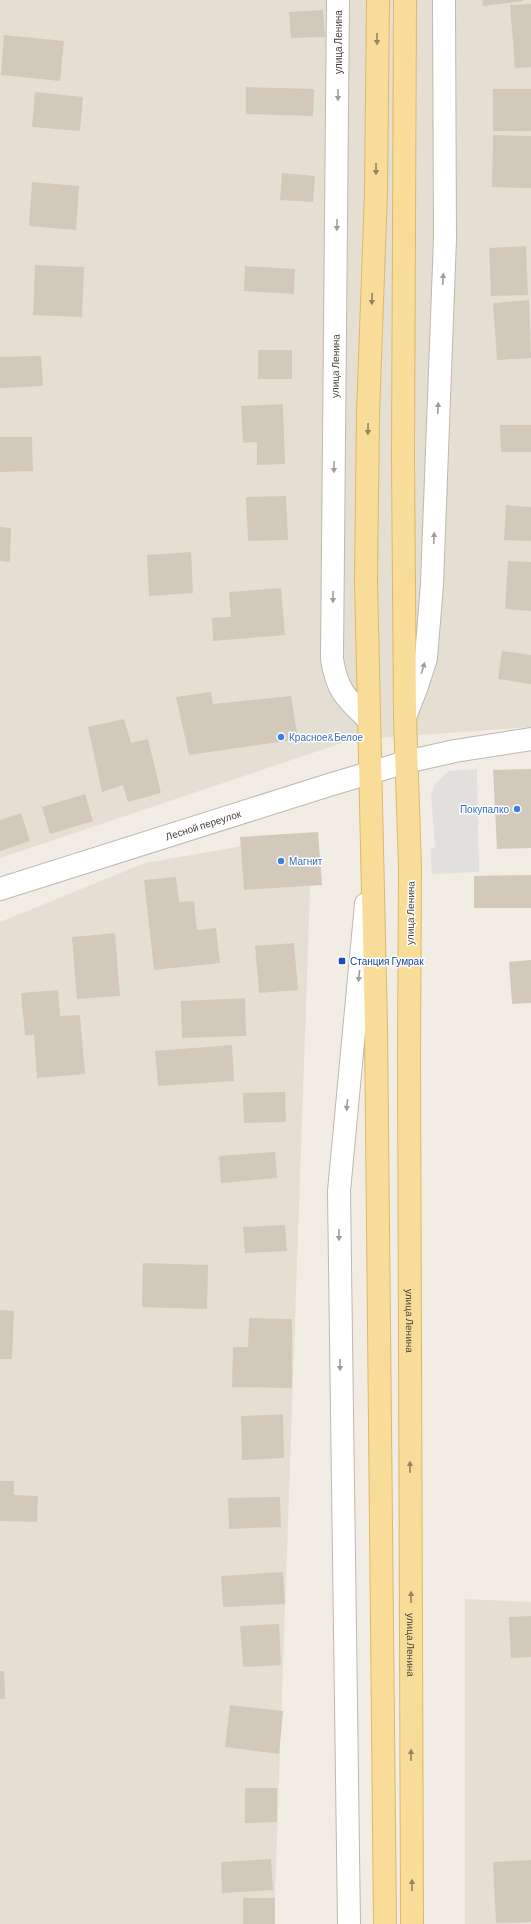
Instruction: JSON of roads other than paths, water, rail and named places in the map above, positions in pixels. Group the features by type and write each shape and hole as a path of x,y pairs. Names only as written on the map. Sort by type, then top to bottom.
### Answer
{"main road":[{"path":"378,0 376,192 368,414 366,580 368,719 371,773 380,1331 385,1924"},
{"name":"улица Ленина","path":"405,0 403,458 404,717 410,867 409,1080 412,1924"}],"street":[{"name":"улица Ленина","path":"338,0 332,659 335,679 340,689 347,699 368,719"},
{"name":"улица Ленина","path":"404,717 416,689 426,658 432,584 445,238 444,0"},
{"name":"Лесной переулок","path":"0,888 406,762 455,751 531,739"},
{"path":"350,1924 339,1191 365,914 372,868"}],"place":[{"name":"Красное&Белое","path":"281,737"},
{"name":"Покупалко","path":"517,809"},
{"name":"Магнит","path":"281,861"},
{"name":"Станция Гумрак","path":"342,961"}]}
